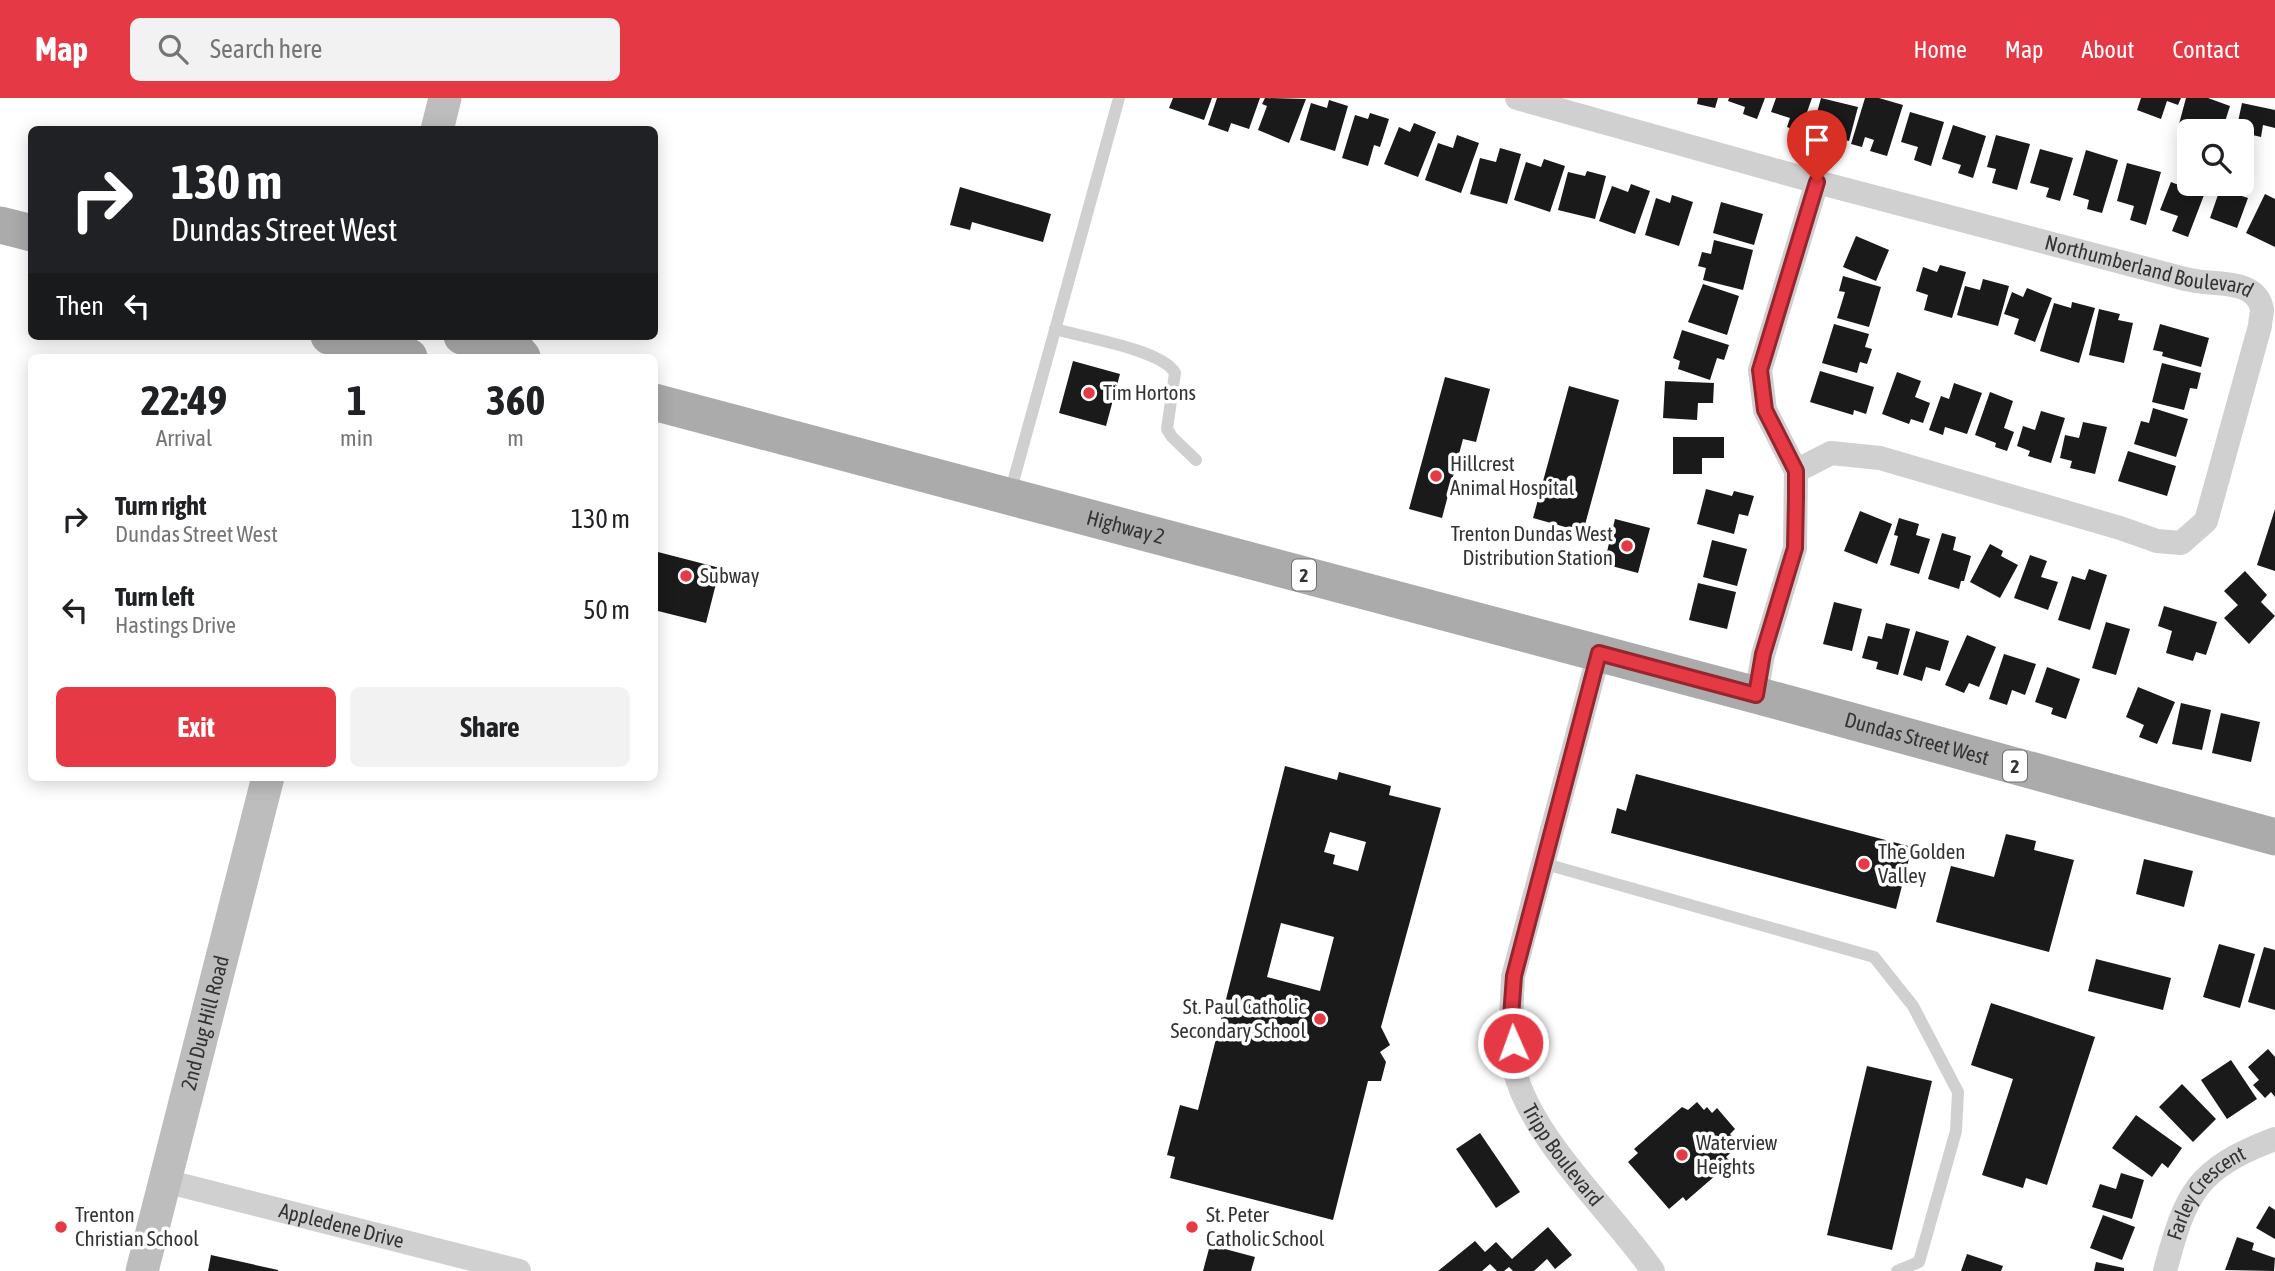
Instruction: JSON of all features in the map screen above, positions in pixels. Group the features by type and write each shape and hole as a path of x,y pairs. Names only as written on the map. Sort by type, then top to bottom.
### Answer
{"main road":[{"path":"0,225 28,232"},
{"path":"345,340 386,350"},
{"path":"477,340 516,350 519,354"},
{"name":"Highway 2","path":"658,403 1599,653"},
{"name":"Dundas Street West","path":"1599,653 2275,837"}],"street":[{"path":"438,126 445,98"},
{"name":"Northumberland Boulevard","path":"1517,98 1817,182 2174,276 2198,282 2242,286 2255,296 2262,309 2260,326 2206,521 2181,543 2157,541 1880,458 1831,453 1796,471"},
{"path":"1756,695 1763,654 1795,548 1796,471 1765,410 1760,370 1817,182"},
{"name":"Tripp Boulevard","path":"1599,653 1514,976 1511,1017 1514,1068 1545,1135 1647,1269"},
{"name":"2nd Dug Hill Road","path":"142,1271 267,781"},
{"name":"Farley Crescent","path":"2165,1271 2179,1220 2205,1178 2224,1161 2275,1139"},
{"name":"Appledene Drive","path":"165,1181 519,1271"}],"lane":[{"path":"1009,496 1119,98"},
{"path":"1055,329 1145,354 1172,367 1175,373 1167,429 1196,460"},
{"path":"1542,863 1874,957 1913,1006 1958,1093 1956,1131 1919,1262 1897,1271"}],"building":[{"path":"1173,98 1212,98 1204,120 1169,108"},
{"path":"1217,98 1260,98 1249,129 1231,123 1228,132 1208,125"},
{"path":"1265,98 1306,99 1289,143 1258,130 1267,106 1262,104"},
{"path":"1698,98 1718,98 1715,108 1697,104"},
{"path":"1729,98 1765,98 1757,119 1743,114 1745,107 1728,101"},
{"path":"1776,98 1812,98 1800,132 1787,127 1790,118 1771,112"},
{"path":"1821,98 1858,107 1849,141 1812,131"},
{"path":"1865,98 1879,98 1903,105 1887,156 1870,151 1874,140 1865,137 1862,147 1851,144"},
{"path":"2141,98 2181,98 2178,105 2167,101 2161,119 2137,110"},
{"path":"2186,98 2208,98 2230,106 2226,119 2180,119"},
{"path":"1329,100 1348,106 1335,151 1300,140 1311,103 1327,108"},
{"path":"2242,103 2275,110 2275,128 2263,125 2261,137 2254,135 2254,119 2239,119"},
{"path":"1910,112 1944,122 1931,166 1914,160 1918,147 1901,142"},
{"path":"1370,113 1389,119 1380,147 1374,145 1368,166 1342,158 1355,115 1368,119"},
{"path":"1414,123 1436,132 1418,177 1384,164 1399,127 1410,132"},
{"path":"1953,125 1986,136 1973,178 1958,173 1961,165 1942,159"},
{"path":"1457,135 1479,143 1461,193 1425,180 1438,143 1453,148"},
{"path":"1996,135 2030,144 2017,190 1992,183 1996,169 1987,167"},
{"path":"1500,148 1521,154 1507,204 1470,194 1480,158 1496,162"},
{"path":"2040,149 2073,158 2060,201 2046,197 2049,188 2030,183"},
{"path":"2086,150 2118,160 2102,213 2087,209 2089,200 2073,195"},
{"path":"1544,159 1565,166 1550,212 1514,200 1526,162 1541,167"},
{"path":"2127,163 2161,172 2146,225 2130,220 2134,206 2117,201"},
{"path":"1587,171 1606,176 1595,219 1558,210 1568,172 1585,176"},
{"path":"2171,182 2177,184 2177,196 2204,196 2188,237 2172,231 2178,216 2160,210"},
{"path":"1631,184 1650,191 1635,234 1599,221 1612,186 1628,192"},
{"path":"960,187 1051,214 1043,242 972,222 970,230 950,225"},
{"path":"2265,194 2275,199 2275,247 2246,233"},
{"path":"1672,195 1693,202 1679,246 1645,235 1656,198 1670,203"},
{"path":"2218,196 2248,198 2237,228 2210,218"},
{"path":"1721,202 1763,214 1754,245 1713,233"},
{"path":"1856,236 1889,250 1876,281 1843,267"},
{"path":"1714,240 1753,250 1743,290 1703,280 1706,268 1698,266 1702,252 1711,254"},
{"path":"1940,265 1966,272 1952,318 1924,310 1928,295 1916,291 1923,267 1937,272"},
{"path":"1843,276 1881,287 1869,327 1837,318 1845,292 1839,291"},
{"path":"1983,279 2009,286 1998,326 1957,315 1965,286 1980,290"},
{"path":"1703,284 1739,296 1727,335 1688,322"},
{"path":"2027,288 2052,298 2035,342 2014,334 2019,319 2004,314 2012,292 2023,297"},
{"path":"2072,302 2095,308 2079,363 2040,351 2054,303 2071,308"},
{"path":"2099,309 2120,314 2118,320 2133,323 2124,363 2089,355"},
{"path":"1834,324 1869,334 1865,347 1872,349 1867,364 1860,362 1857,373 1822,363"},
{"path":"2160,324 2209,338 2201,367 2162,356 2163,352 2153,350"},
{"path":"1682,330 1729,345 1724,360 1717,358 1710,380 1678,369 1680,361 1673,358"},
{"name":"Tim Hortons","path":"1073,361 1120,374 1106,426 1059,413"},
{"path":"2162,363 2201,373 2197,389 2190,388 2184,410 2152,402"},
{"path":"1820,371 1874,387 1866,414 1854,410 1853,415 1810,402"},
{"path":"1897,372 1921,381 1915,397 1930,403 1923,423 1911,419 1909,424 1882,414"},
{"name":"Hillcrest Animal Hospital","path":"1445,377 1490,389 1476,442 1463,439 1442,518 1409,509"},
{"path":"1665,381 1714,383 1713,403 1698,403 1697,420 1663,418"},
{"path":"1954,383 1982,393 1967,434 1945,427 1943,435 1929,430 1941,396 1949,399"},
{"path":"1569,386 1619,400 1583,532 1533,518"},
{"path":"1990,392 2013,401 2004,428 2014,432 2007,451 1995,447 1996,443 1975,435"},
{"path":"2153,408 2188,419 2176,457 2134,444 2141,421 2149,423"},
{"path":"2041,411 2065,418 2051,463 2028,456 2030,451 2017,446 2023,426 2035,430"},
{"path":"2083,422 2107,427 2095,474 2070,468 2072,461 2060,458 2065,435 2079,438"},
{"path":"1673,437 1724,437 1724,458 1702,458 1702,474 1673,474"},
{"path":"2128,451 2176,466 2167,496 2118,481"},
{"path":"1706,489 1732,496 1734,491 1754,496 1748,516 1739,514 1734,534 1697,524"},
{"path":"2275,509 2275,571 2257,565"},
{"path":"1860,511 1892,524 1877,564 1844,551"},
{"path":"1899,518 1919,524 1916,535 1930,539 1919,574 1890,565 1898,536 1894,535"},
{"name":"Trenton Dundas West Distribution Station","path":"1615,519 1650,528 1638,573 1604,564"},
{"path":"1942,533 1956,537 1953,550 1971,556 1959,589 1928,579"},
{"path":"1712,540 1747,549 1737,586 1703,577"},
{"path":"1990,544 2003,551 2001,556 2018,565 2000,598 1970,582"},
{"path":"658,552 720,568 706,623 658,611"},
{"path":"2030,555 2047,561 2041,577 2058,582 2048,610 2014,598"},
{"path":"2089,569 2107,575 2090,630 2058,620 2072,576 2085,580"},
{"path":"2245,571 2267,595 2261,602 2275,616 2249,644 2224,618 2238,605 2224,591"},
{"path":"1698,583 1736,592 1727,629 1689,620"},
{"path":"1834,602 1862,609 1852,651 1823,644"},
{"path":"2164,606 2217,622 2206,655 2196,652 2193,661 2166,653 2172,631 2158,626"},
{"path":"2106,622 2130,629 2116,675 2092,668"},
{"path":"1886,623 1910,629 1898,675 1876,669 1878,662 1862,658 1868,636 1882,639"},
{"path":"1916,631 1949,641 1940,671 1926,667 1922,681 1903,675"},
{"path":"1967,635 1996,647 1979,687 1969,683 1964,693 1945,685"},
{"path":"2004,654 2036,664 2025,695 2012,690 2007,705 1989,699"},
{"path":"2047,667 2080,679 2066,719 2051,714 2053,708 2035,702"},
{"path":"2138,687 2175,702 2157,744 2139,737 2144,725 2126,717"},
{"path":"2181,703 2211,710 2202,750 2172,744"},
{"path":"2221,713 2260,722 2251,762 2212,753"},
{"path":"1285,766 1337,780 1339,772 1391,786 1389,795 1441,808 1381,1027 1390,1045 1380,1052 1386,1062 1381,1081 1368,1081 1333,1220 1170,1178 1175,1157 1167,1155 1180,1105 1198,1110","holes":["1330,832 1366,842 1358,871 1333,864 1335,855 1324,852","1281,923 1334,937 1320,991 1267,977"]},
{"path":"1636,774 1912,847 1896,909 1611,833 1617,808 1626,811"},
{"path":"2006,834 2036,841 2034,850 2074,860 2049,952 1936,922 1951,866 1994,877"},
{"path":"2144,859 2193,871 2184,907 2136,894"},
{"path":"2219,944 2255,954 2240,1008 2203,997"},
{"path":"2264,947 2275,950 2275,1010 2248,1002"},
{"path":"2096,959 2171,978 2163,1010 2088,991"},
{"path":"1991,1003 2095,1037 2047,1185 2026,1178 2023,1188 1982,1175 2013,1079 1971,1065"},
{"path":"2268,1049 2275,1057 2275,1097 2271,1092 2265,1098 2253,1085 2259,1080 2248,1067"},
{"path":"2231,1060 2257,1099 2227,1119 2201,1080"},
{"path":"1867,1066 1932,1081 1892,1250 1827,1235"},
{"path":"2182,1084 2216,1119 2193,1142 2159,1107"},
{"name":"Waterview Heights","path":"1697,1102 1704,1110 1707,1107 1712,1113 1717,1108 1735,1129 1730,1134 1735,1139 1730,1144 1735,1149 1726,1157 1731,1162 1686,1201 1683,1197 1669,1209 1628,1162 1638,1153 1634,1149 1682,1107 1688,1110"},
{"path":"2136,1115 2182,1148 2168,1168 2162,1163 2152,1177 2112,1148"},
{"path":"1480,1133 1520,1192 1496,1208 1456,1149"},
{"path":"2121,1173 2144,1180 2132,1219 2092,1207 2100,1184 2116,1189"},
{"path":"2269,1206 2275,1210 2275,1239 2256,1228"},
{"path":"2103,1215 2135,1227 2122,1260 2090,1248"},
{"path":"1548,1227 1572,1255 1555,1269 1547,1259 1534,1271 1513,1271 1509,1267 1504,1271 1497,1271 1490,1264 1482,1271 1438,1271 1475,1241 1485,1252 1496,1242 1512,1259"},
{"path":"2237,1237 2254,1243 2252,1250 2275,1258 2274,1271 2225,1270"},
{"path":"1210,1245 1255,1257 1251,1271 1203,1271"},
{"path":"1967,1254 2003,1266 2001,1271 1961,1271"},
{"path":"211,1255 278,1270 278,1271 208,1271"},
{"path":"2096,1262 2124,1268 2124,1271 2094,1271"}],"place":[{"name":"Tim Hortons","path":"1089,393"},
{"name":"Hillcrest Animal Hospital","path":"1436,476"},
{"name":"Trenton Dundas West Distribution Station","path":"1627,546"},
{"name":"Subway","path":"686,576"},
{"name":"The Golden Valley","path":"1864,864"},
{"name":"St. Paul Catholic Secondary School","path":"1320,1019"},
{"name":"Waterview Heights","path":"1682,1155"},
{"name":"Trenton Christian School","path":"61,1227"},
{"name":"St. Peter Catholic School","path":"1192,1227"}],"route":[{"path":"1513,1043 1511,1017 1514,976 1599,653 1756,695 1763,654 1795,548 1796,497 1796,471 1765,410 1760,370 1817,182"}]}
